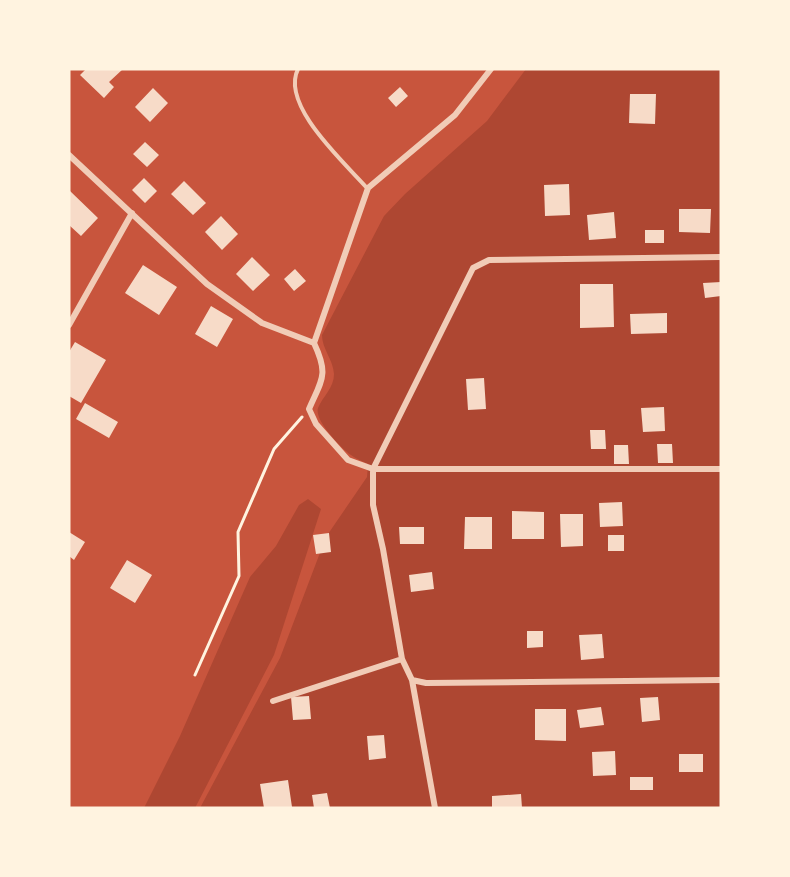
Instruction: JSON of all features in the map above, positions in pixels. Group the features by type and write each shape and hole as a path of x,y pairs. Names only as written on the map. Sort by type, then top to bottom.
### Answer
{"street":[{"path":"314,343 368,188 455,115 491,69"},
{"path":"69,155 216,291 262,323 314,343 323,362 323,377 309,409 316,424 348,460 373,469 721,469"},
{"path":"69,325 132,213"},
{"path":"435,808 412,680 402,659 373,505 373,469 473,268 489,260 721,257"},
{"path":"273,701 402,659"},
{"path":"412,680 426,683 721,680"}],"lane":[{"path":"298,69 293,79 299,106 318,134 368,188"}],"path":[{"path":"195,675 238,576 238,532 274,449 309,409"}],"shaded area":[{"path":"526,69 721,69 721,808 200,808 280,658 326,537 367,477 368,464 341,446 324,426 318,413 318,408 334,379 332,364 322,335 384,216 405,194 487,121"},
{"path":"308,499 321,509 274,655 195,808 144,808 180,736 250,577 276,546 299,505"}],"building":[{"path":"86,69 123,69 109,82 114,87 104,98 80,75"},
{"path":"400,87 408,96 396,107 388,98"},
{"path":"153,88 168,103 150,122 135,107"},
{"path":"630,94 656,94 655,124 629,123"},
{"path":"145,142 159,155 147,167 133,154"},
{"path":"144,178 157,191 145,203 132,190"},
{"path":"184,181 206,203 193,215 171,194"},
{"path":"569,184 570,215 545,216 544,185"},
{"path":"70,191 98,218 81,236 69,225"},
{"path":"679,209 711,209 710,233 679,232"},
{"path":"614,212 616,238 589,240 587,215"},
{"path":"221,216 238,234 222,250 205,232"},
{"path":"645,230 664,230 664,243 645,243"},
{"path":"252,257 270,275 253,291 236,274"},
{"path":"143,265 177,287 159,315 125,293"},
{"path":"295,269 306,281 294,291 284,279"},
{"path":"721,282 721,296 705,298 703,283"},
{"path":"580,284 613,284 614,327 580,328"},
{"path":"211,306 233,319 217,347 195,334"},
{"path":"667,313 667,333 631,334 630,314"},
{"path":"75,342 106,360 81,403 69,396 69,352"},
{"path":"484,378 486,409 468,410 466,379"},
{"path":"85,403 118,422 109,438 76,419"},
{"path":"664,407 665,431 643,432 641,408"},
{"path":"590,430 605,430 606,449 591,449"},
{"path":"657,444 672,444 673,463 658,463"},
{"path":"614,445 628,445 629,464 614,464"},
{"path":"622,502 623,526 600,527 599,503"},
{"path":"512,511 544,512 544,539 512,539"},
{"path":"560,514 583,514 583,546 561,547"},
{"path":"465,517 492,517 492,549 464,549"},
{"path":"399,527 424,527 424,544 400,544"},
{"path":"69,532 85,542 74,560 69,556"},
{"path":"329,533 331,552 316,554 313,535"},
{"path":"608,535 624,535 624,551 608,551"},
{"path":"127,560 152,575 135,603 110,588"},
{"path":"432,572 434,589 411,592 409,575"},
{"path":"527,631 543,631 543,647 527,648"},
{"path":"602,634 604,658 581,660 579,635"},
{"path":"309,696 311,719 293,720 291,697"},
{"path":"658,697 660,720 642,722 640,698"},
{"path":"601,707 604,725 580,728 577,710"},
{"path":"535,709 566,709 566,741 535,740"},
{"path":"384,735 386,758 369,760 367,736"},
{"path":"615,751 616,775 593,776 592,752"},
{"path":"679,754 703,754 703,772 679,772"},
{"path":"630,777 653,777 653,790 630,790"},
{"path":"288,780 292,807 264,808 260,784"},
{"path":"327,793 330,808 314,808 312,795"},
{"path":"521,794 522,808 492,808 492,796"}]}
